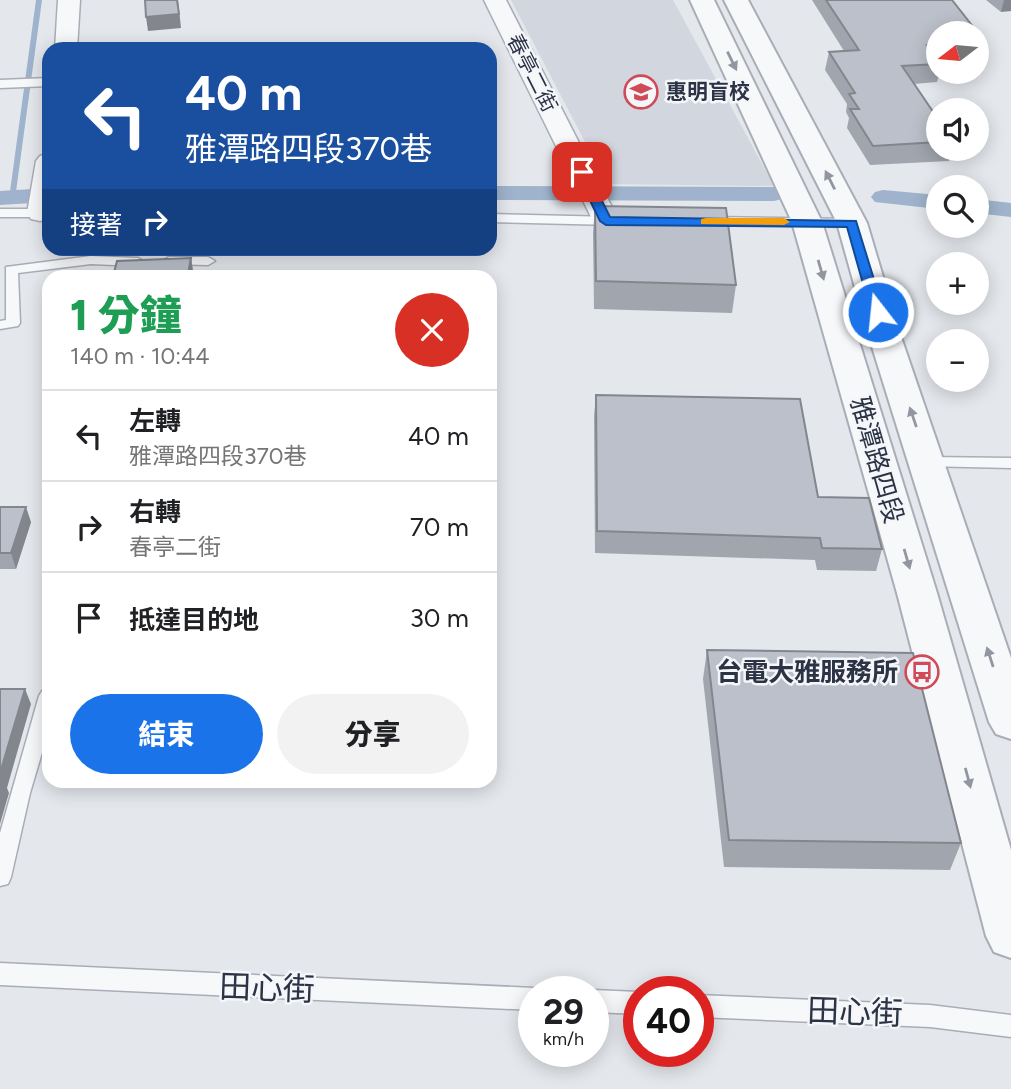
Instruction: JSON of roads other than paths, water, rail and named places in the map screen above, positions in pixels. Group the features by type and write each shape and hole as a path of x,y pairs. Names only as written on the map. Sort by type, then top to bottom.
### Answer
{"street":[{"path":"66,42 69,0"},
{"name":"春亭二街","path":"495,0 606,221"},
{"name":"雅潭路四段","path":"720,2 807,222 917,593 1011,936"},
{"name":"雅潭路四段","path":"720,2 852,223 884,334 1011,722"}],"lane":[{"path":"0,84 42,82"},
{"path":"0,213 42,204"},
{"path":"497,218 633,221"},
{"path":"687,221 852,223"},
{"path":"0,325 13,323 11,270 91,261 189,256"},
{"path":"928,462 1011,463"},
{"path":"0,877 20,793 42,719"},
{"name":"田心街","path":"0,974 518,998"},
{"name":"田心街","path":"714,1007 930,1016 1011,1026"}],"waterway":[{"path":"12,199 39,0"},
{"path":"497,193 774,194"},
{"path":"0,198 42,195"},
{"path":"883,197 926,201"},
{"path":"989,207 1011,210"}],"place":[{"name":"惠明盲校","path":"641,92"},
{"name":"台電大雅服務所","path":"922,672"}]}
